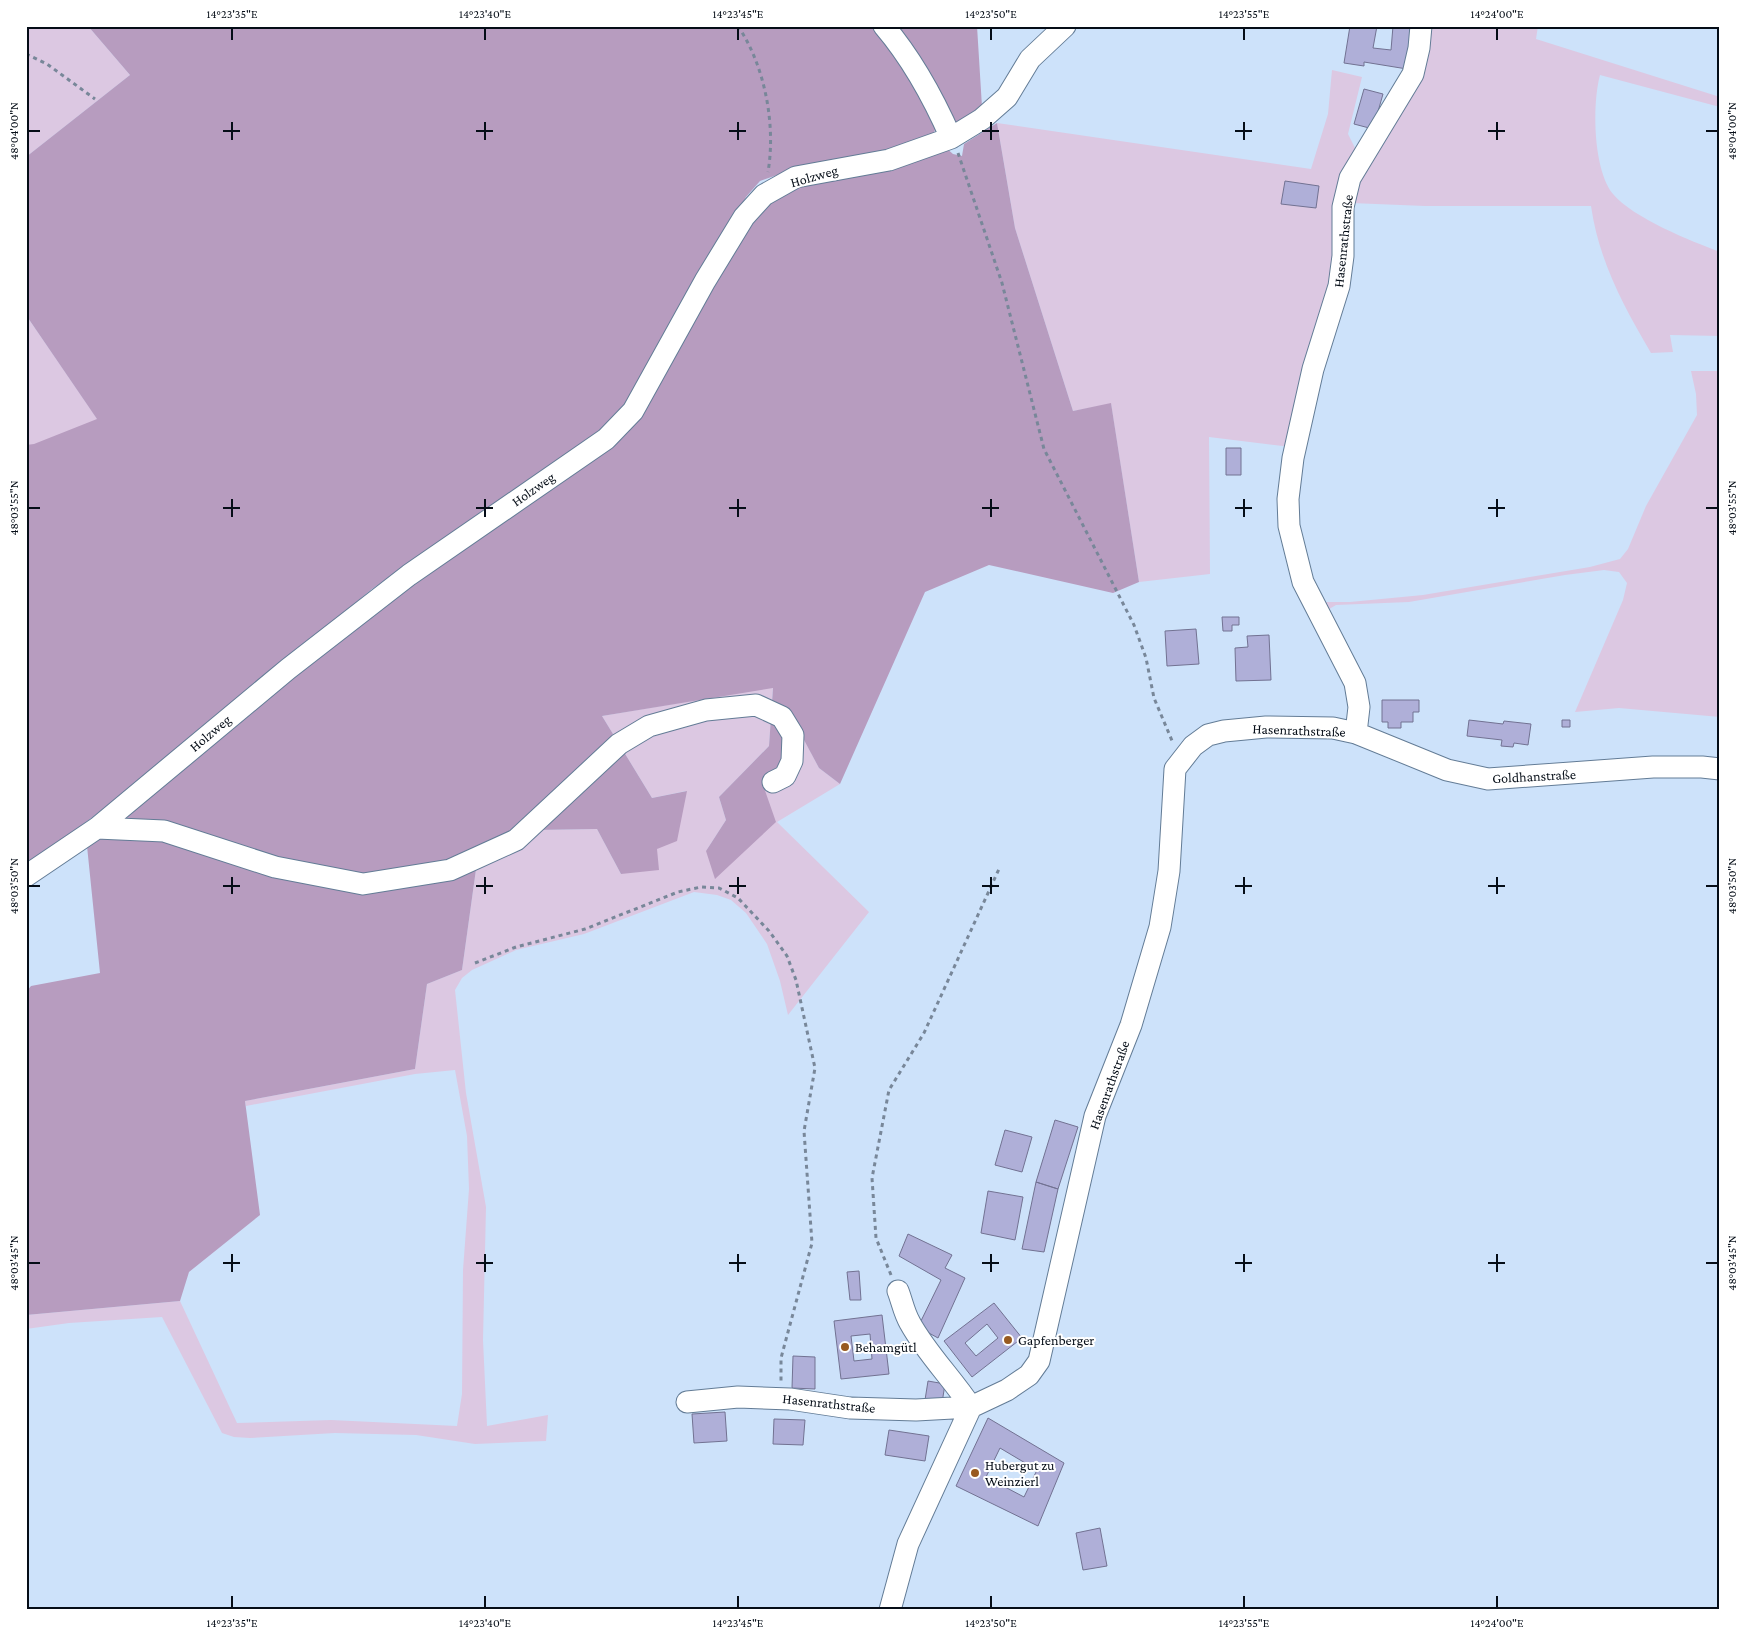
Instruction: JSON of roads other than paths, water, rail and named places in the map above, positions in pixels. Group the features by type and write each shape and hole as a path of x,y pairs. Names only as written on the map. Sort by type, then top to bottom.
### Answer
{"street":[{"path":"884,26 913,63 936,105 951,138 982,119 1007,97 1030,59 1065,26"},
{"name":"Hasenrathstraße","path":"687,1402 738,1397 790,1398 850,1408 916,1410 971,1407 1007,1390 1029,1375 1039,1361 1095,1116 1131,1025 1160,927 1169,871 1175,769 1193,746 1208,735 1224,731 1266,727 1333,728 1356,732 1359,707 1355,683 1303,582 1289,526 1288,499 1293,458 1313,369 1339,286 1343,256 1343,207 1350,178 1413,74 1419,48 1421,26"},
{"name":"Holzweg","path":"26,876 97,828 288,669 409,575 606,439 633,411 710,273 744,217 764,194 796,177 889,160 951,138"},
{"path":"97,828 164,832 275,866 362,884 450,870 516,840 619,744 649,726 706,710 756,705 782,717 793,735 792,761 785,776 773,782"},
{"name":"Goldhanstraße","path":"1356,732 1447,770 1488,779 1653,767 1720,769"},
{"path":"890,1610 908,1544 971,1407 956,1385 927,1350 914,1329 898,1291"}],"place":[{"name":"Gapfenberger","path":"1008,1340"},
{"name":"Behamgütl","path":"845,1347"},
{"name":"Hubergut zu Weinzierl","path":"975,1473"}]}
